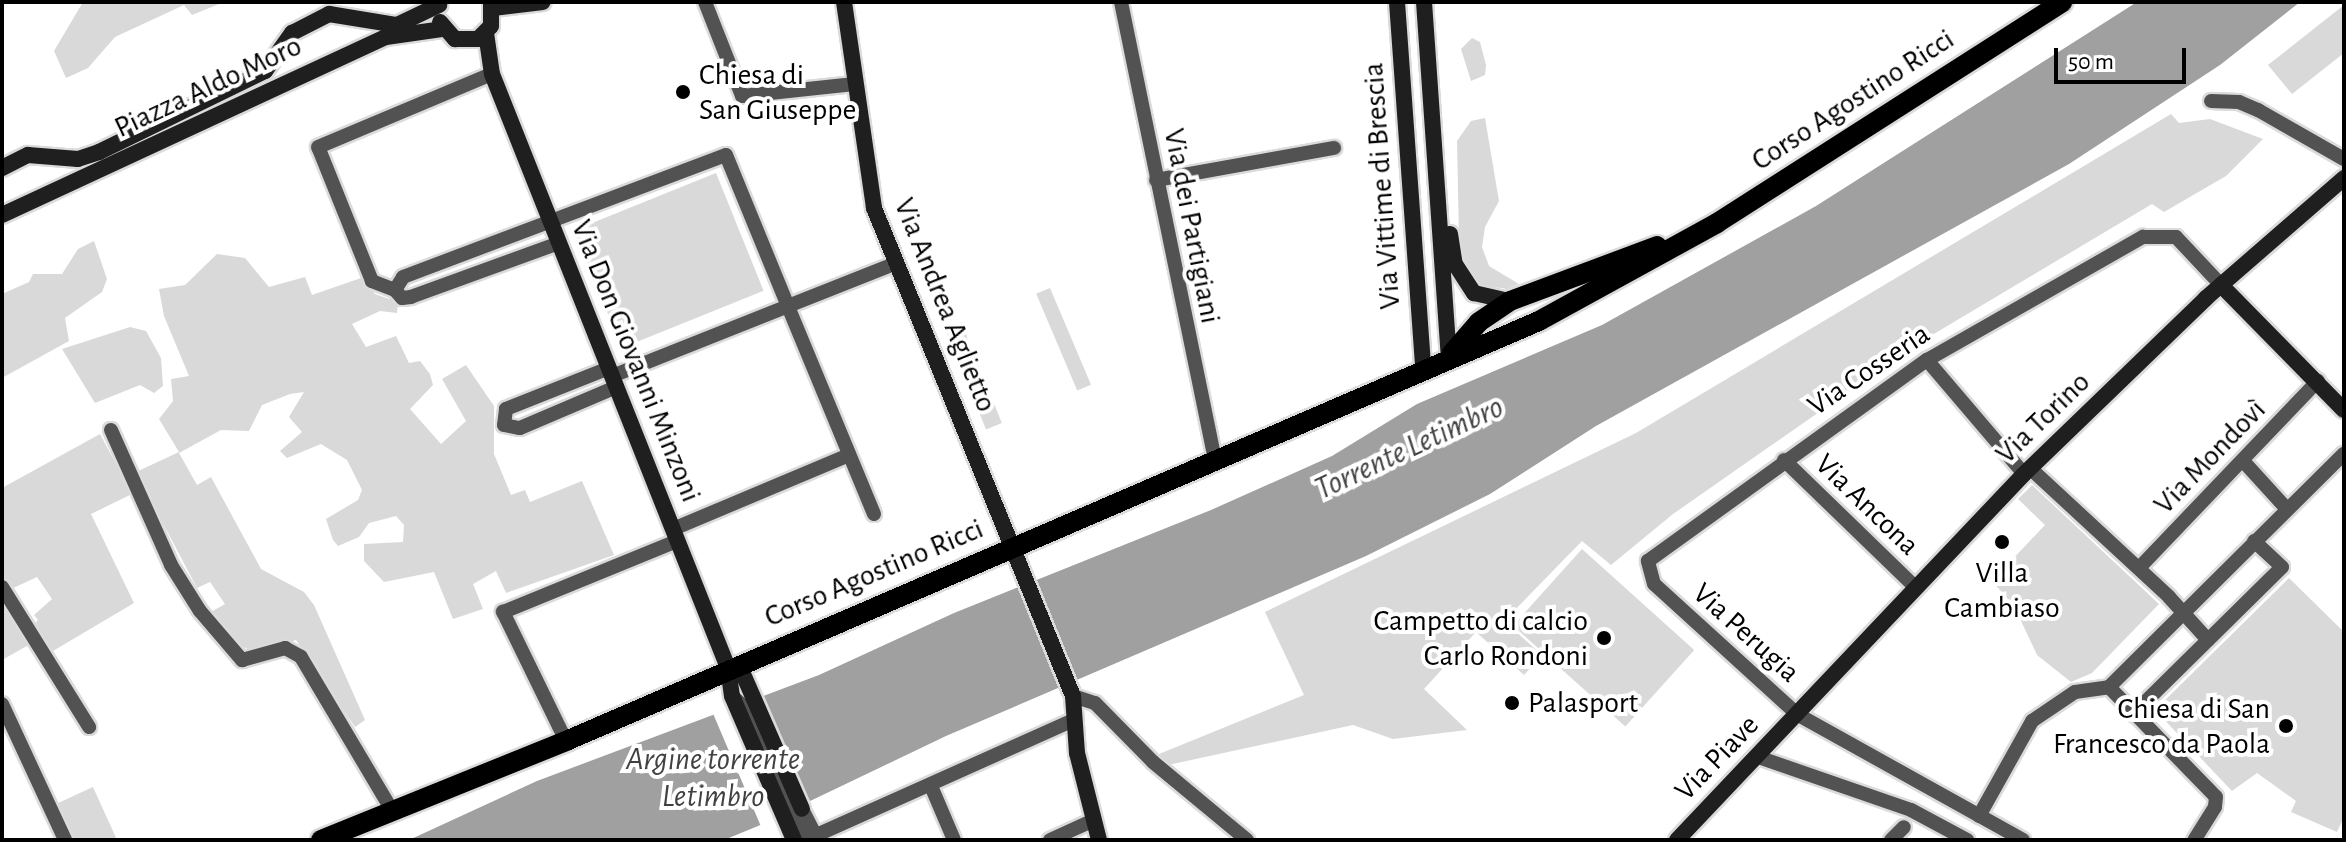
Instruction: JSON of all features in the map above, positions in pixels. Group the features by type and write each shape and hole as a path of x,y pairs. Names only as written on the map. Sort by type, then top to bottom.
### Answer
{"main road":[{"name":"Corso Agostino Ricci","path":"321,840 566,741 1423,367 1539,321 1717,223 2049,6"},
{"name":"Corso Agostino Ricci","path":"1449,356 1479,322 1510,301 1717,223"}],"street":[{"path":"462,41 486,33 492,5 543,2"},
{"path":"705,2 742,96 854,84"},
{"name":"Via Andrea Aglietto","path":"844,2 874,208 894,264 1073,696"},
{"name":"Via dei Partigiani","path":"1121,2 1215,459"},
{"name":"Via Vittime di Brescia","path":"1397,2 1423,367"},
{"name":"Via Vittime di Brescia","path":"1424,2 1449,356"},
{"path":"440,4 443,29"},
{"name":"Piazza Aldo Moro","path":"2,168 28,155 78,159 99,152 265,71 292,33 329,14 397,25 440,4"},
{"name":"Piazza Aldo Moro","path":"2,215 372,43 443,29"},
{"name":"Via Don Giovanni Minzoni","path":"443,29 462,41 492,74"},
{"name":"Via Don Giovanni Minzoni","path":"486,33 492,74 728,668"},
{"path":"492,74 318,147 364,266 372,281 395,290 402,298 411,297 559,243"},
{"path":"2211,101 2239,102 2258,110 2344,159"},
{"path":"1156,180 1334,148"},
{"path":"395,290 403,277 726,155 874,514"},
{"name":"Via Torino","path":"1797,714 1914,586 2028,471 2221,285 2344,178"},
{"name":"Via Vittime di Brescia","path":"1437,187 1447,204 1455,264 1463,280 1474,293 1510,301"},
{"name":"Via Cosseria","path":"1660,590 1647,573 1652,556 1927,360 2143,237 2165,233 2176,237 2221,285"},
{"path":"612,377 520,428 504,425 506,409 612,377 894,264"},
{"path":"2221,285 2344,410"},
{"path":"1927,360 2028,471 2139,568 2208,640"},
{"name":"Via Mondovì","path":"2139,568 2244,462 2318,381"},
{"path":"111,430 171,565 200,611 242,660 285,648 301,657 392,810"},
{"path":"1979,816 2032,721 2075,692 2109,687 2182,610 2344,454"},
{"path":"566,741 503,612 849,455"},
{"name":"Via Ancona","path":"1784,460 1914,586"},
{"path":"2244,462 2286,508"},
{"path":"2133,714 2282,567 2254,541"},
{"path":"2,587 89,727"},
{"name":"Via Perugia","path":"1660,590 1797,714 2023,840"},
{"path":"794,840 793,814 749,689 743,674 728,668 732,696 793,814 817,838 1071,721"},
{"path":"2109,687 2216,797 2215,807 2194,840"},
{"path":"1099,840 1071,721 1073,696 1095,703 1171,775 1247,840"},
{"path":"2,704 65,840"},
{"name":"Via Piave","path":"1680,839 1797,714"},
{"path":"1758,757 1911,810 1967,840"},
{"path":"931,786 954,840"},
{"path":"1050,840 1094,820"},
{"path":"1891,840 1904,827"}],"shaded area":[{"path":"83,2 224,2 192,15 184,5 115,37 88,68 66,78 54,51"},
{"path":"2344,5 2344,53 2292,94 2268,65"},
{"path":"1472,38 1480,42 1486,65 1485,75 1471,81 1461,49"},
{"path":"2171,114 2179,123 2210,119 2263,139 2226,176 2164,212 2152,204 1912,347 1673,514 1611,565 1582,541 1504,621 1542,655 1524,675 1476,632 1424,689 1467,730 1393,739 1353,725 1168,765 1159,754 1304,695 1265,612 1636,433"},
{"path":"1485,118 1499,201 1485,227 1482,247 1489,266 1519,284 1507,289 1481,285 1464,261 1459,238 1457,141 1471,121"},
{"path":"716,173 764,291 622,348 574,230"},
{"path":"94,241 107,279 102,292 65,318 69,341 2,378 2,294 29,282 33,274 62,274 78,249"},
{"path":"217,254 245,258 269,287 305,277 312,295 361,278 375,294 398,302 397,313 380,311 352,324 366,347 396,336 409,363 420,361 430,374 433,385 410,409 441,444 466,421 442,379 466,365 494,406 494,454 511,495 525,490 530,502 582,481 614,555 506,593 496,571 473,584 483,609 453,619 434,572 384,582 364,561 364,544 403,542 404,525 396,516 369,523 359,537 338,546 333,540 326,519 358,500 362,490 347,460 321,444 287,458 280,451 302,432 289,417 304,392 290,394 262,405 249,431 221,430 179,453 197,485 211,477 261,569 304,592 314,605 365,720 355,727 296,640 256,653 237,644 211,612 225,604 210,582 197,588 136,472 179,452 159,419 173,401 171,379 189,376 164,316 159,289 185,285"},
{"path":"1050,288 1091,385 1077,391 1036,294"},
{"path":"961,322 1002,423 986,429 945,328"},
{"path":"130,327 146,331 161,358 163,386 154,393 140,385 95,403 62,349"},
{"path":"100,434 132,494 91,514 134,603 53,651 33,625 38,620 34,615 52,599 37,577 9,590 2,579 2,488"},
{"path":"2032,485 2159,604 2092,673 2071,682 2037,655 2014,606 1992,581 2045,525 2018,499"},
{"name":"Campetto di calcio Carlo Rondoni","path":"1582,549 1694,650 1625,727 1513,626"},
{"path":"2289,578 2344,632 2344,817 2337,832 2291,812 2296,801 2257,773 2232,791 2155,710"},
{"path":"2,594 34,642 2,660"},
{"path":"93,787 117,840 72,840 56,804"}],"water":[{"name":"Argine torrente Letimbro","path":"2137,2 2300,2 2220,65 2069,164 1596,426 1490,494 1366,556 946,736 758,826 724,840 409,840 537,781 819,675 954,613 1211,510 1332,456 1417,404 1602,325 1816,206"}],"pier":[{"path":"758,694 806,808 761,827 713,713"}],"place":[{"name":"Chiesa di San Giuseppe","path":"683,92"},
{"name":"Villa Cambiaso","path":"2002,542"},
{"name":"Campetto di calcio Carlo Rondoni","path":"1604,638"},
{"name":"Palasport","path":"1512,703"},
{"name":"Chiesa di San Francesco da Paola","path":"2286,726"}],"water label":[{"name":"Torrente Letimbro","path":"1409,448"}]}
